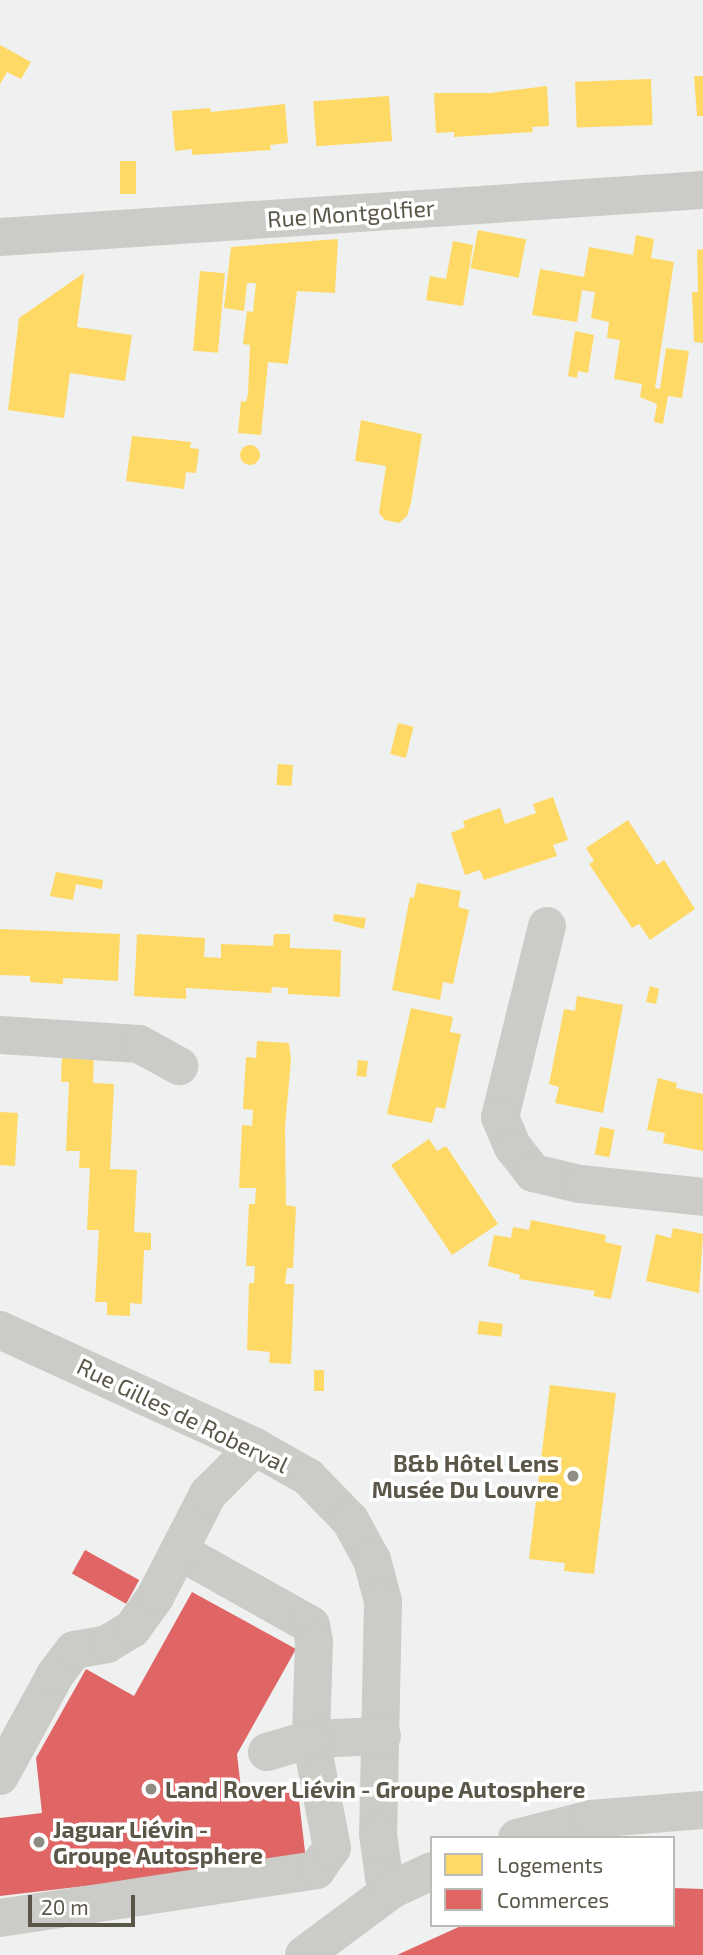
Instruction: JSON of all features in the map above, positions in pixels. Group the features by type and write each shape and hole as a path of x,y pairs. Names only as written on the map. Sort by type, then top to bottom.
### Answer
{"street":[{"name":"Rue Montgolfier","path":"0,237 703,190"},
{"path":"547,926 500,1117 513,1147 533,1173 580,1184 703,1197"},
{"path":"0,1034 139,1044 179,1066"},
{"name":"Rue Gilles de Roberval","path":"3,1338 255,1447 309,1478 350,1520 372,1560 383,1601 378,1834 384,1877 393,1889"},
{"path":"0,1776 55,1675 74,1650 107,1644 132,1629 155,1597 208,1494 255,1447"},
{"path":"0,1917 316,1870 332,1849 311,1739 314,1642 311,1625 178,1551"},
{"path":"267,1752 311,1739 382,1736"},
{"path":"524,1836 591,1819 703,1810"},
{"path":"312,1952 393,1889 430,1872"}],"building: Logements":[{"path":"0,45 31,62 21,79 7,72 0,84"},
{"path":"694,76 703,76 703,116 697,116"},
{"path":"651,79 653,125 577,128 575,82"},
{"path":"547,86 549,126 532,127 533,132 454,137 454,132 436,133 434,93 490,93"},
{"path":"389,96 392,141 316,146 313,101"},
{"path":"285,104 288,143 270,145 271,150 192,155 192,149 175,151 172,111 210,108 211,112"},
{"path":"120,161 136,161 136,194 120,194"},
{"path":"478,230 526,239 519,278 471,268"},
{"path":"636,235 654,239 651,258 674,262 655,388 660,389 666,348 689,351 682,398 668,396 663,424 654,422 657,404 640,397 642,384 614,379 620,340 607,338 609,322 591,318 595,292 582,290 577,322 532,315 540,269 584,277 589,247 633,255"},
{"path":"338,239 335,293 297,291 288,364 268,362 261,435 238,433 241,401 246,402 248,394 250,345 243,344 247,311 253,312 256,283 247,283 244,311 224,308 231,247"},
{"path":"453,241 473,245 463,306 426,300 430,276 446,279"},
{"path":"703,249 703,343 694,342 692,292 698,292 697,250"},
{"path":"200,271 225,273 218,353 193,351"},
{"path":"84,273 77,327 132,335 125,381 70,373 64,418 8,410 19,318"},
{"path":"575,331 594,335 588,373 578,371 577,378 568,376"},
{"path":"361,420 422,434 411,503 407,516 399,523 385,520 379,513 386,466 355,461"},
{"path":"132,436 191,442 190,448 199,449 196,473 186,472 184,489 126,481"},
{"path":"250,445 257,448 260,455 257,462 250,465 243,462 240,455 243,448"},
{"path":"398,723 414,727 406,758 390,754"},
{"path":"278,764 293,765 291,786 277,785"},
{"path":"553,797 568,840 553,845 557,856 484,880 480,870 465,875 451,833 465,827 463,821 500,808 505,824 536,813 533,804"},
{"path":"628,820 657,865 664,860 695,909 650,940 639,924 632,928 589,864 594,861 586,848"},
{"path":"56,872 103,880 102,889 76,884 73,900 50,896"},
{"path":"417,883 461,891 458,907 469,910 453,984 443,982 440,1000 392,990 410,897 414,898"},
{"path":"334,914 366,918 364,929 333,921"},
{"path":"0,929 120,934 118,981 63,978 63,984 30,982 30,976 0,975"},
{"path":"137,934 205,938 204,957 221,958 221,944 273,946 274,934 290,934 290,948 341,950 340,997 288,994 288,988 272,987 271,993 186,988 186,999 134,996"},
{"path":"650,986 659,989 656,1004 646,1002"},
{"path":"577,996 623,1005 603,1113 555,1103 559,1087 549,1084 564,1009 575,1011"},
{"path":"411,1008 453,1017 450,1032 461,1034 445,1109 436,1107 432,1123 387,1114"},
{"path":"257,1041 289,1043 291,1060 285,1127 286,1205 296,1207 293,1268 287,1268 285,1284 294,1284 291,1364 269,1363 270,1352 247,1350 249,1283 254,1283 255,1266 246,1266 249,1204 255,1204 256,1188 239,1188 242,1125 252,1126 253,1110 243,1109 246,1057 256,1058"},
{"path":"62,1054 94,1056 93,1083 114,1084 110,1169 137,1170 134,1232 151,1233 151,1250 144,1250 142,1304 130,1303 130,1316 107,1315 107,1302 95,1302 99,1230 87,1230 90,1168 79,1168 80,1151 66,1151 69,1082 61,1082"},
{"path":"358,1060 368,1061 366,1077 356,1076"},
{"path":"658,1078 677,1083 676,1088 703,1094 703,1151 663,1143 665,1133 647,1130"},
{"path":"0,1112 18,1113 15,1166 0,1165"},
{"path":"600,1127 615,1130 609,1157 595,1154"},
{"path":"429,1139 437,1151 446,1146 498,1224 452,1255 391,1165"},
{"path":"531,1220 606,1235 605,1242 622,1246 611,1299 593,1296 595,1291 519,1279 520,1275 488,1266 494,1235 511,1238 513,1227 529,1230"},
{"path":"673,1228 703,1234 699,1293 646,1281 656,1234 671,1238"},
{"path":"479,1321 503,1324 501,1337 477,1334"},
{"path":"314,1370 324,1370 324,1391 314,1391"},
{"name":"B&b Hôtel Lens Musée Du Louvre","path":"550,1385 616,1393 594,1574 564,1571 565,1563 529,1559"}],"building: Commerces":[{"path":"85,1550 139,1580 126,1604 72,1574"},
{"path":"192,1592 296,1649 237,1754 241,1789 297,1783 306,1860 0,1896 0,1818 42,1813 36,1758 86,1669 134,1696"},
{"path":"675,1888 703,1889 703,1955 397,1955 459,1927 675,1927"}],"place":[{"name":"B&b Hôtel Lens Musée Du Louvre","path":"573,1476"},
{"name":"Land Rover Liévin - Groupe Autosphere","path":"151,1789"},
{"name":"Jaguar Liévin - Groupe Autosphere","path":"39,1842"}]}
